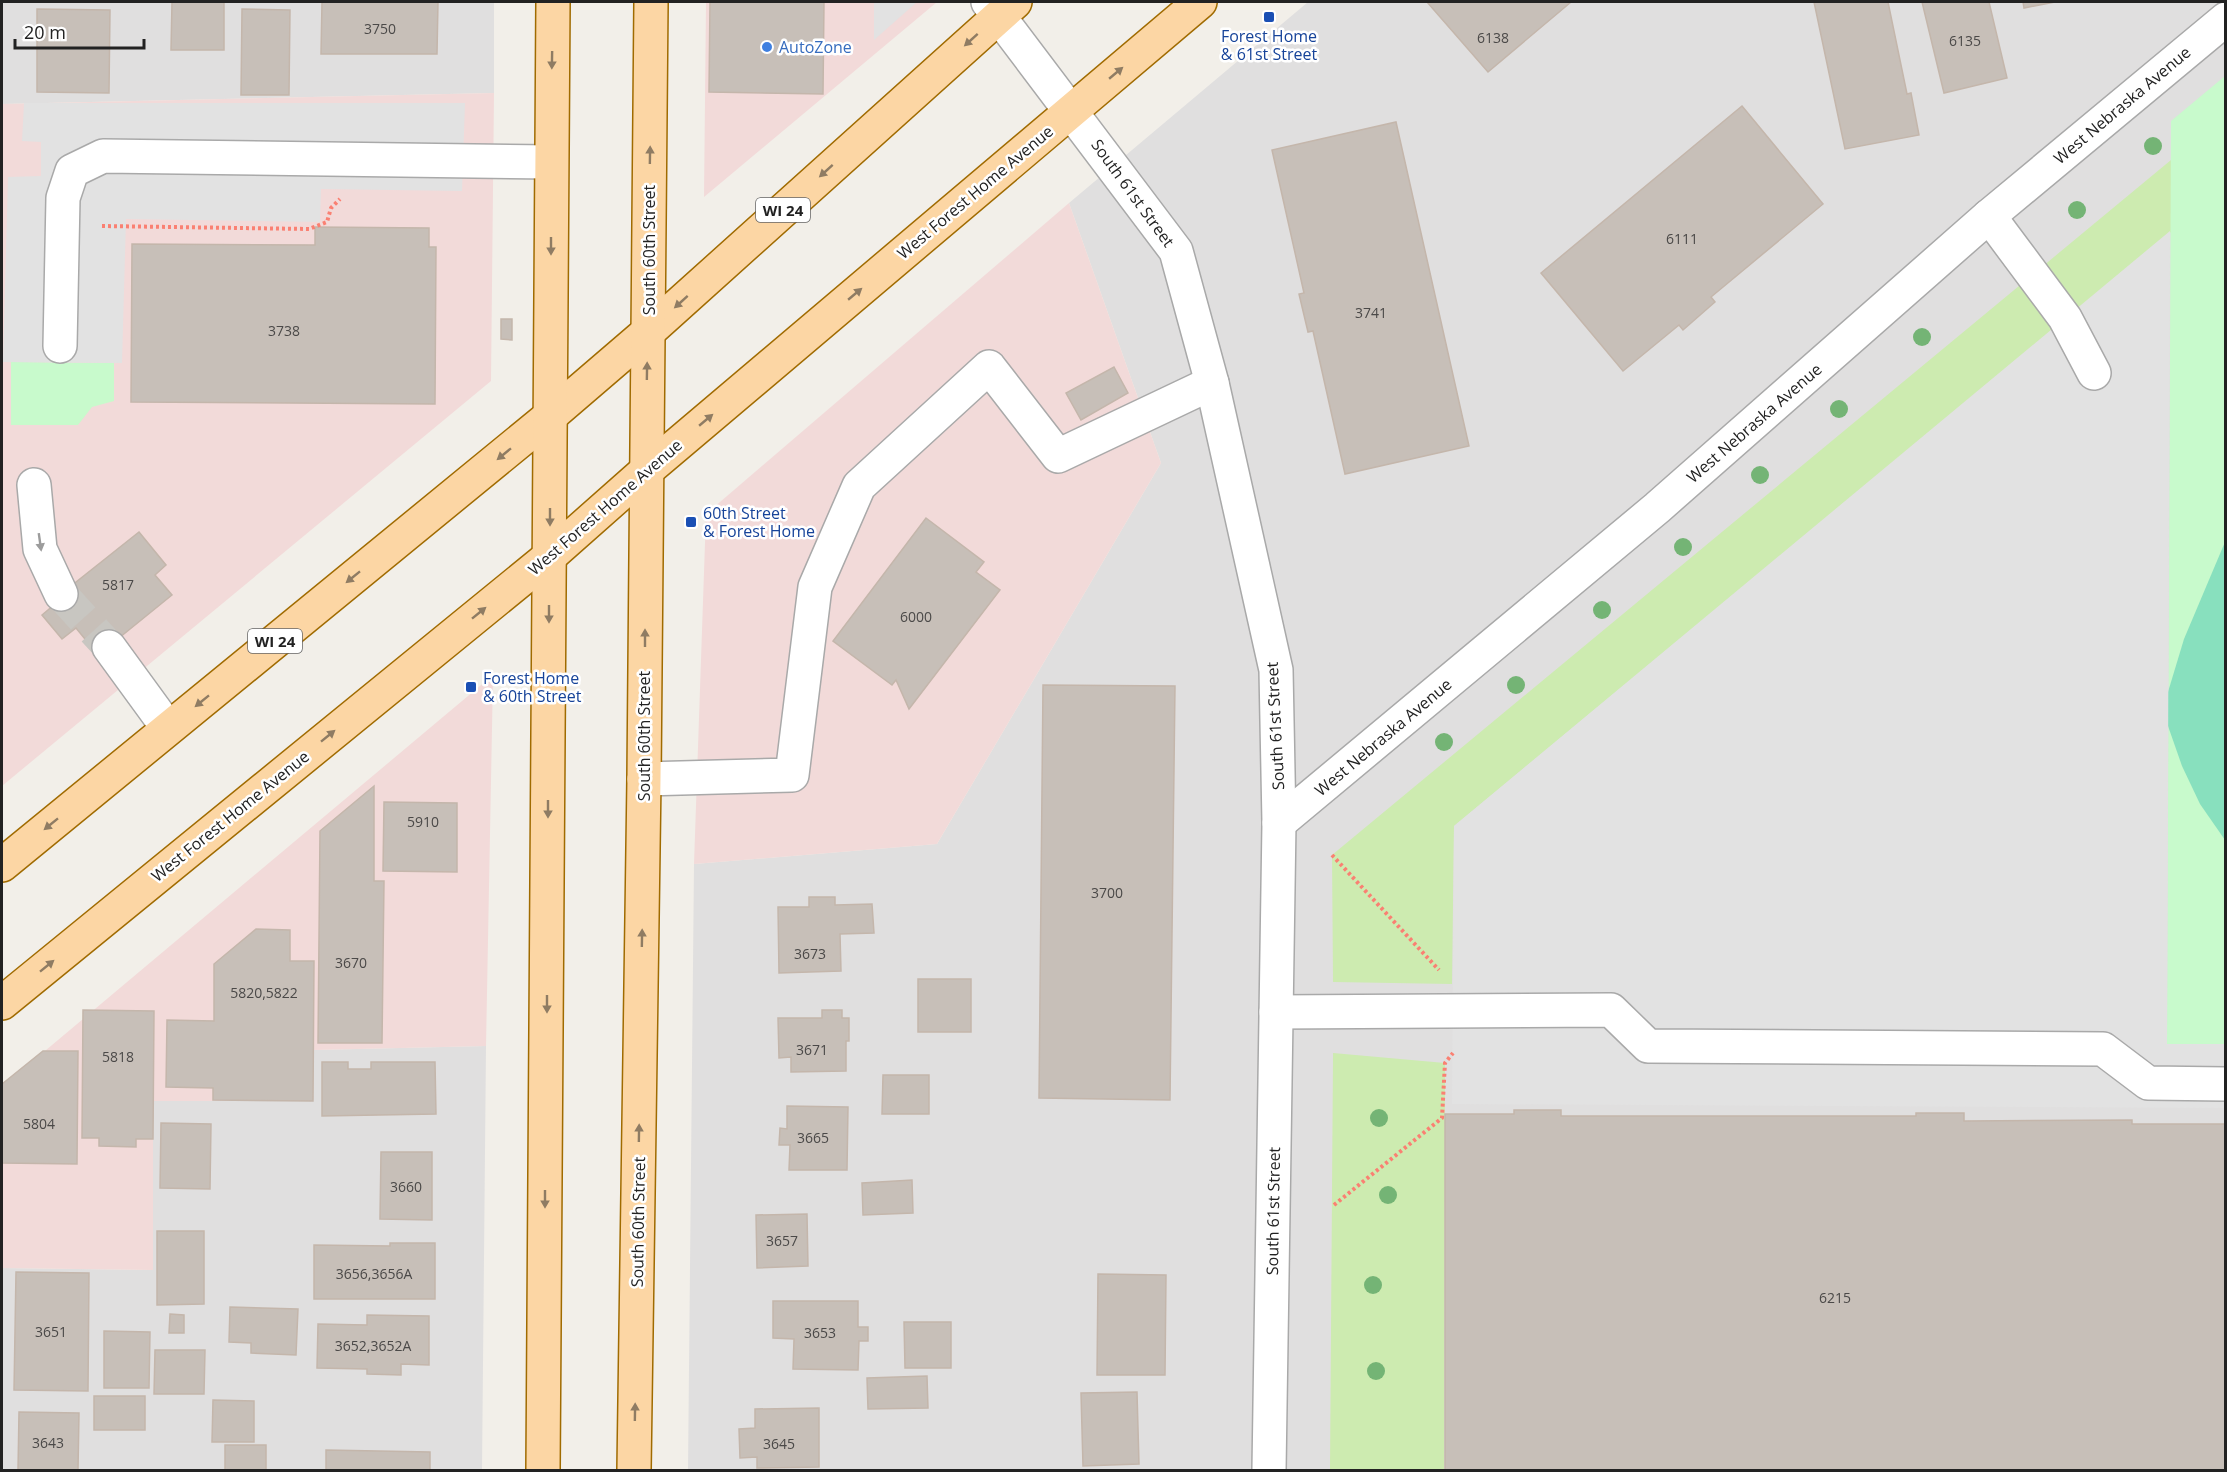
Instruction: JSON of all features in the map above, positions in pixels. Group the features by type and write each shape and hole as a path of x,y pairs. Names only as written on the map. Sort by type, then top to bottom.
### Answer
{"main road":[{"path":"543,1470 553,2"},
{"name":"South 60th Street","path":"634,1470 644,779 651,2"},
{"name":"West Forest Home Avenue","path":"2,1003 550,556 646,471 1200,2"},
{"name":"WI 24","path":"2,865 549,417 648,332 1000,6"}],"street":[{"name":"South 61st Street","path":"1000,6 1071,111 1176,251 1212,383 1276,670 1279,823 1269,1470"},
{"name":"West Nebraska Avenue","path":"1279,823 1657,508 1989,216 2226,19"},
{"path":"60,346 63,198 72,171 103,156 551,162"},
{"path":"1989,216 2065,318 2094,373"},
{"path":"644,779 792,775 815,587 859,486 989,367 1058,456 1212,383"},
{"path":"34,485 40,549 61,594"},
{"path":"109,646 168,728"},
{"path":"1276,1012 1611,1010 1648,1046 2103,1048 2148,1083 2226,1084"}],"path":[{"path":"63,226 309,230 327,222 331,208 340,198 351,198"},
{"path":"1332,855 1444,976"},
{"path":"1334,1205 1442,1118 1445,1063 1453,1053"}],"shaded area":[{"path":"2,2 494,2 494,93 2,104"},
{"path":"706,2 937,2 704,197"},
{"path":"874,2 917,2 874,40"},
{"path":"1308,2 2225,2 2225,1470 688,1470 694,864 937,844 1161,463 1069,203"},
{"path":"494,93 491,381 2,786 2,104"},
{"path":"24,103 465,103 462,191 321,189 320,222 126,219 122,363 3,362 8,177 41,176 41,142 22,141"},
{"path":"1069,203 1161,463 937,844 694,864 706,514"},
{"path":"2170,231 2167,1044 2225,1044 2225,1108 1452,1104 1454,826"},
{"path":"493,675 486,1046 314,1050 313,1101 153,1101 153,1270 2,1268 2,1087"},
{"path":"486,1046 482,1470 2,1470 2,1268 152,1270 153,1101 313,1101 313,1050"}],"green space":[{"path":"2225,76 2225,1045 2167,1044 2171,121"},
{"path":"2171,160 2171,232 1454,826 1452,984 1333,982 1332,855"},
{"path":"11,362 114,363 114,401 92,407 78,425 11,425"},
{"path":"2225,542 2225,840 2200,804 2182,766 2168,726 2168,692 2184,639"},
{"path":"1333,1053 1445,1063 1444,1470 1330,1470"}],"building":[{"path":"172,2 224,2 224,50 171,50"},
{"path":"322,2 438,2 437,54 321,54"},
{"name":"AutoZone","path":"710,2 824,2 823,94 709,92"},
{"path":"1427,2 1571,2 1488,72"},
{"path":"1814,2 1888,2 1907,94 1911,93 1919,135 1845,149"},
{"path":"1922,2 1989,2 2007,78 1944,93"},
{"path":"2023,2 2055,2 2024,8"},
{"path":"37,9 110,10 109,93 37,92"},
{"path":"242,9 290,10 289,95 241,95"},
{"path":"1742,106 1823,204 1711,297 1715,302 1683,330 1679,325 1623,371 1541,273"},
{"path":"1396,122 1469,446 1345,474 1313,331 1308,332 1299,294 1304,293 1272,150"},
{"path":"315,227 429,228 429,247 436,247 435,404 131,402 132,244 315,245"},
{"path":"501,319 512,319 512,340 501,339"},
{"path":"1114,367 1128,393 1081,420 1066,393"},
{"path":"926,518 984,562 976,572 1000,590 909,709 896,680 892,685 833,641"},
{"path":"139,532 166,565 155,575 172,595 98,655 76,628 62,639 42,615 55,604 61,594"},
{"path":"1043,685 1175,686 1170,1100 1039,1098"},
{"path":"374,786 374,881 384,881 382,1043 318,1043 320,831"},
{"path":"384,802 457,803 457,872 383,871"},
{"path":"809,897 835,897 835,905 872,904 874,933 840,934 841,971 779,973 778,907 809,907"},
{"path":"256,929 290,930 290,961 314,961 313,1101 213,1100 213,1088 166,1087 167,1020 214,1021 214,964"},
{"path":"918,979 971,979 971,1032 918,1032"},
{"path":"83,1010 154,1011 153,1139 136,1139 136,1147 99,1146 99,1138 82,1138"},
{"path":"822,1010 842,1010 842,1018 849,1018 846,1071 791,1072 791,1057 779,1058 778,1018 822,1018"},
{"path":"43,1051 78,1051 77,1164 2,1163 2,1084"},
{"path":"322,1062 348,1062 348,1069 371,1069 371,1062 435,1062 436,1114 322,1116"},
{"path":"883,1075 929,1075 929,1114 882,1114"},
{"path":"787,1106 848,1107 847,1170 789,1170 790,1145 779,1145 780,1128 787,1129"},
{"path":"1514,1110 1561,1110 1561,1116 1916,1116 1916,1113 1964,1113 1964,1121 2132,1120 2132,1124 2226,1124 2226,1470 1445,1470 1445,1114 1514,1114"},
{"path":"161,1123 211,1124 210,1189 160,1188"},
{"path":"381,1152 432,1152 432,1220 380,1219"},
{"path":"912,1180 913,1213 863,1215 862,1183"},
{"path":"807,1214 808,1266 757,1268 756,1215"},
{"path":"157,1231 204,1231 204,1304 157,1305"},
{"path":"390,1243 435,1243 435,1299 314,1299 314,1245 390,1246"},
{"path":"16,1272 89,1273 88,1391 14,1390"},
{"path":"1098,1274 1166,1275 1165,1375 1097,1375"},
{"path":"773,1301 858,1301 858,1327 868,1327 868,1341 859,1341 858,1370 793,1369 794,1339 773,1338"},
{"path":"230,1307 298,1309 296,1355 251,1353 251,1343 229,1342"},
{"path":"170,1314 184,1315 184,1333 169,1333"},
{"path":"367,1315 429,1316 429,1365 401,1364 401,1375 367,1374 367,1369 317,1368 318,1324 367,1325"},
{"path":"904,1322 951,1322 951,1368 905,1368"},
{"path":"104,1331 150,1332 149,1388 104,1388"},
{"path":"155,1350 205,1350 204,1394 154,1394"},
{"path":"927,1376 928,1408 868,1409 867,1378"},
{"path":"1137,1392 1139,1464 1083,1466 1081,1393"},
{"path":"94,1396 145,1396 145,1430 94,1430"},
{"path":"213,1400 254,1401 254,1442 212,1442"},
{"path":"819,1408 819,1467 757,1468 757,1457 740,1458 739,1429 755,1428 755,1409"},
{"path":"19,1412 79,1413 78,1470 18,1470"},
{"path":"225,1445 266,1445 266,1470 225,1470"},
{"path":"326,1450 430,1452 430,1470 326,1470"}],"tunnel":[{"path":"61,594 109,647"}],"place":[{"name":"Forest Home & 61st Street","path":"1269,17"},
{"name":"AutoZone","path":"767,47"},
{"name":"60th Street & Forest Home","path":"691,522"},
{"name":"Forest Home & 60th Street","path":"471,687"}]}
